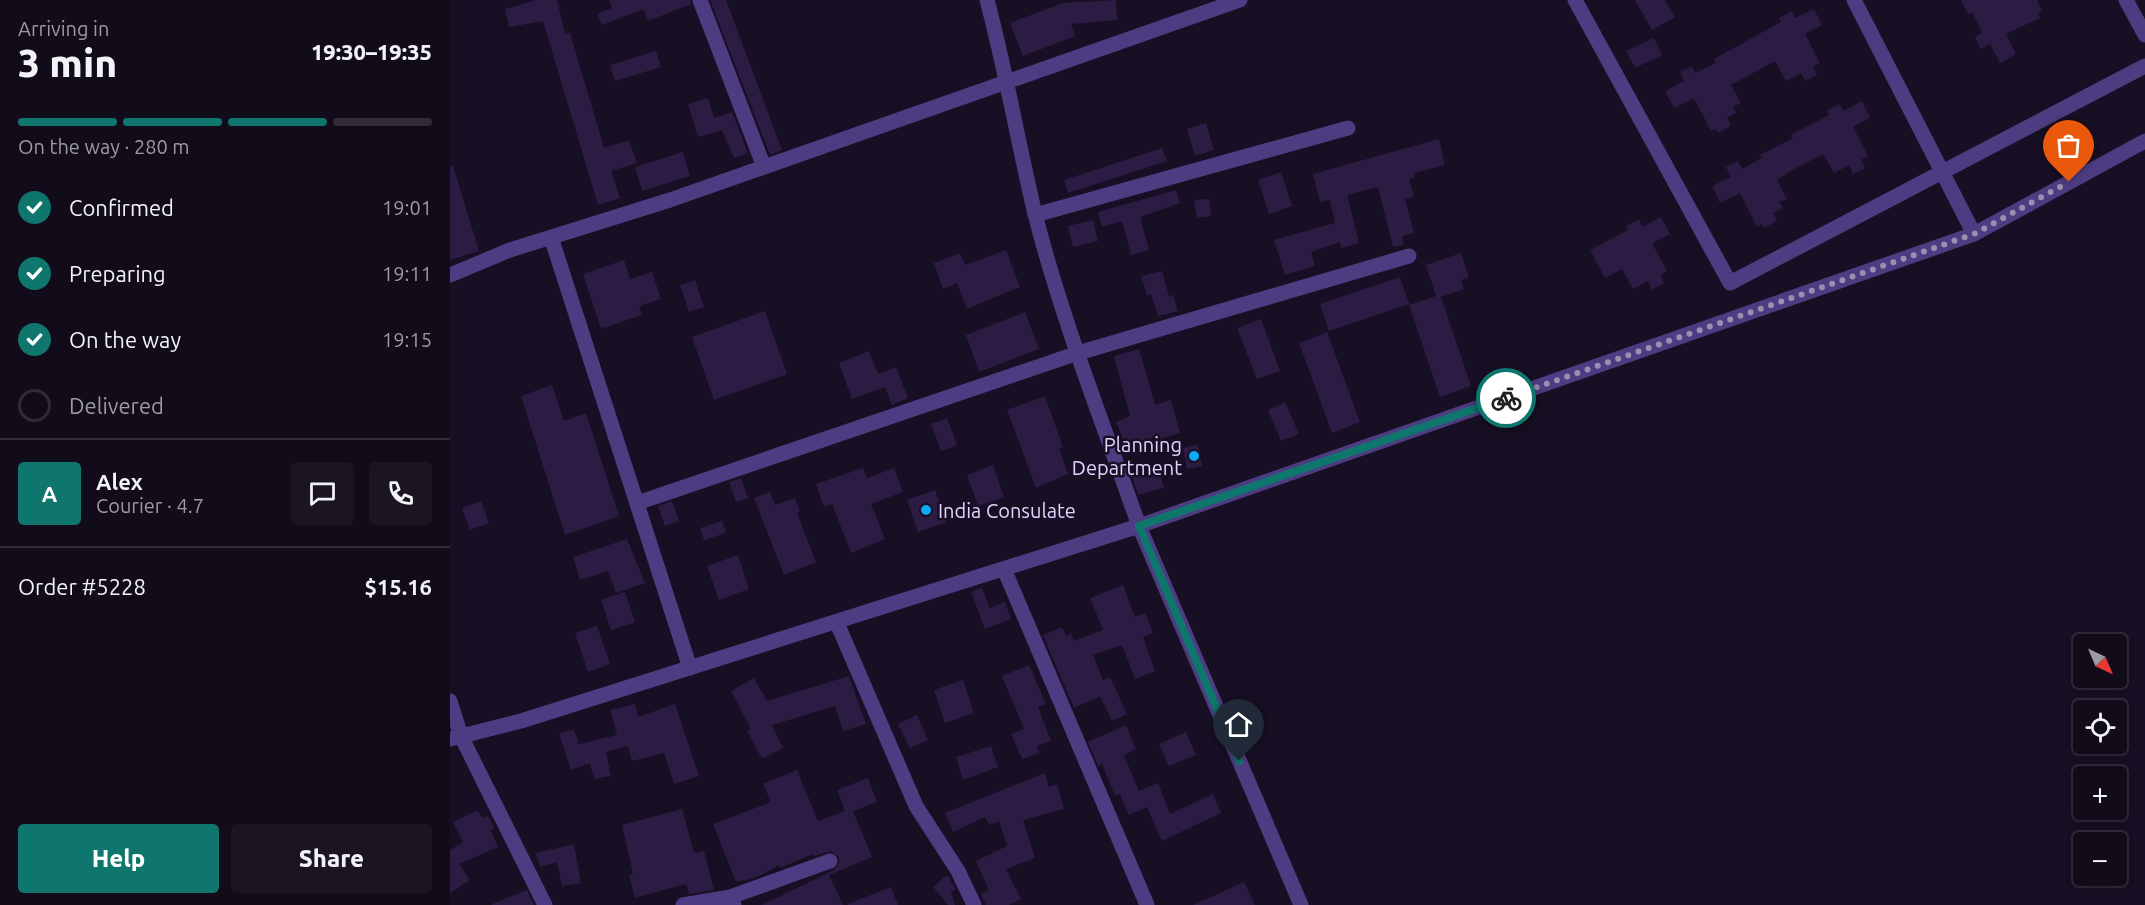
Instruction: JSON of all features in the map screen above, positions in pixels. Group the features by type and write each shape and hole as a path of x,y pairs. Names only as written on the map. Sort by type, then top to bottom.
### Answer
{"street":[{"path":"700,0 764,167"},
{"path":"987,0 1008,80 1035,214 1078,353 1139,526 1301,905"},
{"path":"450,275 510,250 764,167 1224,3 1240,0"},
{"path":"1575,0 1730,283 2145,66"},
{"path":"1854,0 1974,234"},
{"path":"2126,0 2145,35"},
{"path":"1035,214 1348,128"},
{"path":"455,738 520,721 1139,526 1974,234 2145,141"},
{"path":"551,237 690,668"},
{"path":"637,503 1078,353 1409,256"},
{"path":"1004,569 1147,905"},
{"path":"837,622 916,806 958,871 974,905"},
{"path":"450,701 455,738 545,905"},
{"path":"683,905 732,901 830,861"}],"building":[{"path":"536,0 557,0 565,34 570,33 604,148 629,140 637,163 611,171 620,198 598,205 543,21 509,27 505,9"},
{"path":"609,0 690,0 691,4 648,21 643,9 602,25 597,14 612,8"},
{"path":"710,0 726,0 782,150 770,155"},
{"path":"1116,0 1117,20 1071,24 1075,36 1023,56 1010,23 1063,3"},
{"path":"1635,0 1665,0 1675,17 1652,30"},
{"path":"1961,0 2037,0 2042,11 2038,13 2040,18 2006,34 2016,54 2000,63 1990,44 1981,49 1975,37 1982,33 1972,12 1968,14"},
{"path":"1814,9 1822,25 1805,34 1820,63 1813,67 1817,75 1805,81 1801,73 1786,81 1775,61 1731,85 1741,103 1733,107 1736,113 1727,118 1731,126 1718,133 1716,129 1711,131 1694,98 1674,108 1665,91 1684,81 1680,72 1692,66 1695,73 1716,63 1714,59 1781,22 1779,18 1792,11 1795,18"},
{"path":"1654,38 1662,55 1635,68 1626,51"},
{"path":"656,51 661,67 615,81 610,65"},
{"path":"708,98 714,118 732,112 748,153 734,158 722,130 698,137 688,104"},
{"path":"1862,101 1870,118 1853,127 1868,156 1861,160 1865,168 1853,174 1849,165 1834,173 1823,154 1792,170 1777,180 1787,199 1779,202 1783,208 1773,213 1777,221 1764,228 1762,224 1757,227 1740,193 1720,203 1712,186 1731,177 1726,167 1738,161 1742,169 1762,158 1760,155 1793,138 1791,135 1829,115 1827,110 1840,104 1843,111"},
{"path":"1206,123 1214,150 1195,156 1187,129"},
{"path":"1439,139 1445,165 1414,173 1415,177 1409,179 1414,197 1405,199 1414,233 1402,236 1404,245 1393,247 1378,187 1347,195 1359,243 1341,248 1340,242 1311,252 1315,266 1285,275 1274,240 1335,223 1330,200 1320,202 1313,174"},
{"path":"1162,148 1167,161 1068,193 1064,180"},
{"path":"683,152 690,176 642,191 635,167"},
{"path":"450,166 453,166 479,251 450,260"},
{"path":"1281,172 1292,206 1269,214 1258,180"},
{"path":"1176,190 1180,203 1140,217 1149,250 1131,255 1122,221 1102,227 1098,212"},
{"path":"1209,199 1211,216 1197,218 1194,200"},
{"path":"1661,217 1670,234 1652,243 1667,271 1660,275 1664,283 1652,290 1648,281 1633,289 1622,269 1605,278 1590,250 1628,230 1626,226 1639,219 1642,227"},
{"path":"1093,220 1098,241 1073,247 1068,226"},
{"path":"1006,250 1020,287 967,309 957,283 943,289 934,263 960,253 965,265"},
{"path":"1461,253 1469,277 1461,280 1464,289 1441,297 1471,386 1440,397 1409,305 1436,296 1426,265"},
{"path":"624,260 630,279 652,272 661,299 639,306 642,315 601,329 583,274"},
{"path":"1162,271 1169,296 1173,295 1178,311 1158,316 1151,294 1147,295 1141,276"},
{"path":"1400,277 1409,304 1329,331 1320,304"},
{"path":"695,280 704,307 689,312 680,285"},
{"path":"765,311 787,374 714,400 692,337"},
{"path":"1025,312 1039,349 979,372 966,335"},
{"path":"1261,319 1280,371 1257,379 1237,328"},
{"path":"1327,332 1360,422 1332,433 1299,343"},
{"path":"1139,349 1155,405 1171,400 1180,433 1160,439 1159,435 1127,449 1116,422 1130,416 1114,356"},
{"path":"869,351 878,374 896,367 908,398 892,405 885,387 852,399 839,363"},
{"path":"552,385 564,421 586,413 619,516 565,535 521,396"},
{"path":"1045,396 1063,447 1059,448 1068,474 1036,488 1007,410"},
{"path":"1285,402 1299,434 1281,441 1268,410"},
{"path":"947,418 957,445 941,451 931,424"},
{"path":"1198,445 1202,466 1187,469 1183,448"},
{"path":"993,465 1004,497 978,506 967,475"},
{"path":"1158,465 1164,488 1138,495 1131,473"},
{"path":"863,468 867,478 894,468 903,492 871,504 885,539 851,553 832,504 824,507 816,484"},
{"path":"741,478 748,498 736,502 729,482"},
{"path":"935,490 947,522 918,532 907,500"},
{"path":"770,492 775,505 795,498 800,511 797,513 816,562 784,575 754,498"},
{"path":"481,501 489,523 470,530 462,508"},
{"path":"672,501 679,521 665,526 658,506"},
{"path":"722,521 726,533 704,540 700,528"},
{"path":"627,539 645,583 616,593 608,571 580,580 573,557"},
{"path":"738,555 749,589 719,600 707,566"},
{"path":"1123,585 1135,617 1145,613 1153,633 1143,637 1155,671 1135,679 1122,645 1093,655 1103,680 1110,677 1127,714 1112,721 1100,696 1074,708 1043,635 1062,627 1066,636 1071,633 1074,641 1103,630 1090,598"},
{"path":"982,588 990,608 1005,602 1011,619 985,629 971,592"},
{"path":"625,592 635,622 611,630 601,600"},
{"path":"597,626 610,664 588,672 575,633"},
{"path":"1029,665 1046,704 1038,707 1051,741 1037,746 1039,753 1022,759 1011,734 1024,729 1002,676"},
{"path":"849,676 866,724 843,731 835,706 772,725 783,748 762,759 747,730 751,729 731,691 754,678 767,701"},
{"path":"963,680 974,713 945,723 934,690"},
{"path":"635,704 638,717 675,704 699,776 674,784 664,753 632,761 628,746 606,752 611,776 594,779 590,763 571,770 559,734 574,729 579,744 617,735 610,710"},
{"path":"917,715 928,740 910,748 898,724"},
{"path":"1126,725 1136,749 1124,755 1139,791 1158,783 1170,814 1213,794 1221,813 1162,841 1147,807 1129,815 1120,794 1115,796 1102,764 1098,766 1088,742"},
{"path":"1186,732 1196,755 1169,766 1159,744"},
{"path":"991,746 998,767 963,780 956,757"},
{"path":"797,770 818,821 845,811 837,790 868,778 877,802 853,811 872,857 829,875 843,905 762,905 834,870 839,863 839,857 831,851 814,856 813,854 780,868 779,865 757,877 736,882 713,824 771,802 763,784"},
{"path":"1045,773 1049,787 1057,784 1064,809 1023,820 1035,858 1006,869 1021,899 1009,905 986,905 981,894 989,890 976,861 1007,846 999,821 989,825 985,817 953,832 945,813"},
{"path":"682,809 694,853 704,851 714,890 689,894 686,884 635,898 629,875 633,874 622,825"},
{"path":"478,810 482,818 488,816 494,828 491,830 498,847 459,864 470,880 450,893 450,850 463,842 453,822"},
{"path":"574,844 581,883 562,886 557,862 540,867 536,853"},
{"path":"947,875 956,889 951,892 955,905 948,905 933,887"},
{"path":"1244,882 1255,905 1193,905"},
{"path":"891,887 898,905 848,905 848,904"},
{"path":"527,890 534,905 492,905 492,904"}],"way so far":[{"path":"1506,398 1974,234 2069,182"}],"place":[{"name":"Planning Department","path":"1194,456"},
{"name":"India Consulate","path":"926,510"}],"route":[{"path":"1239,761 1139,526 1506,398"}]}
